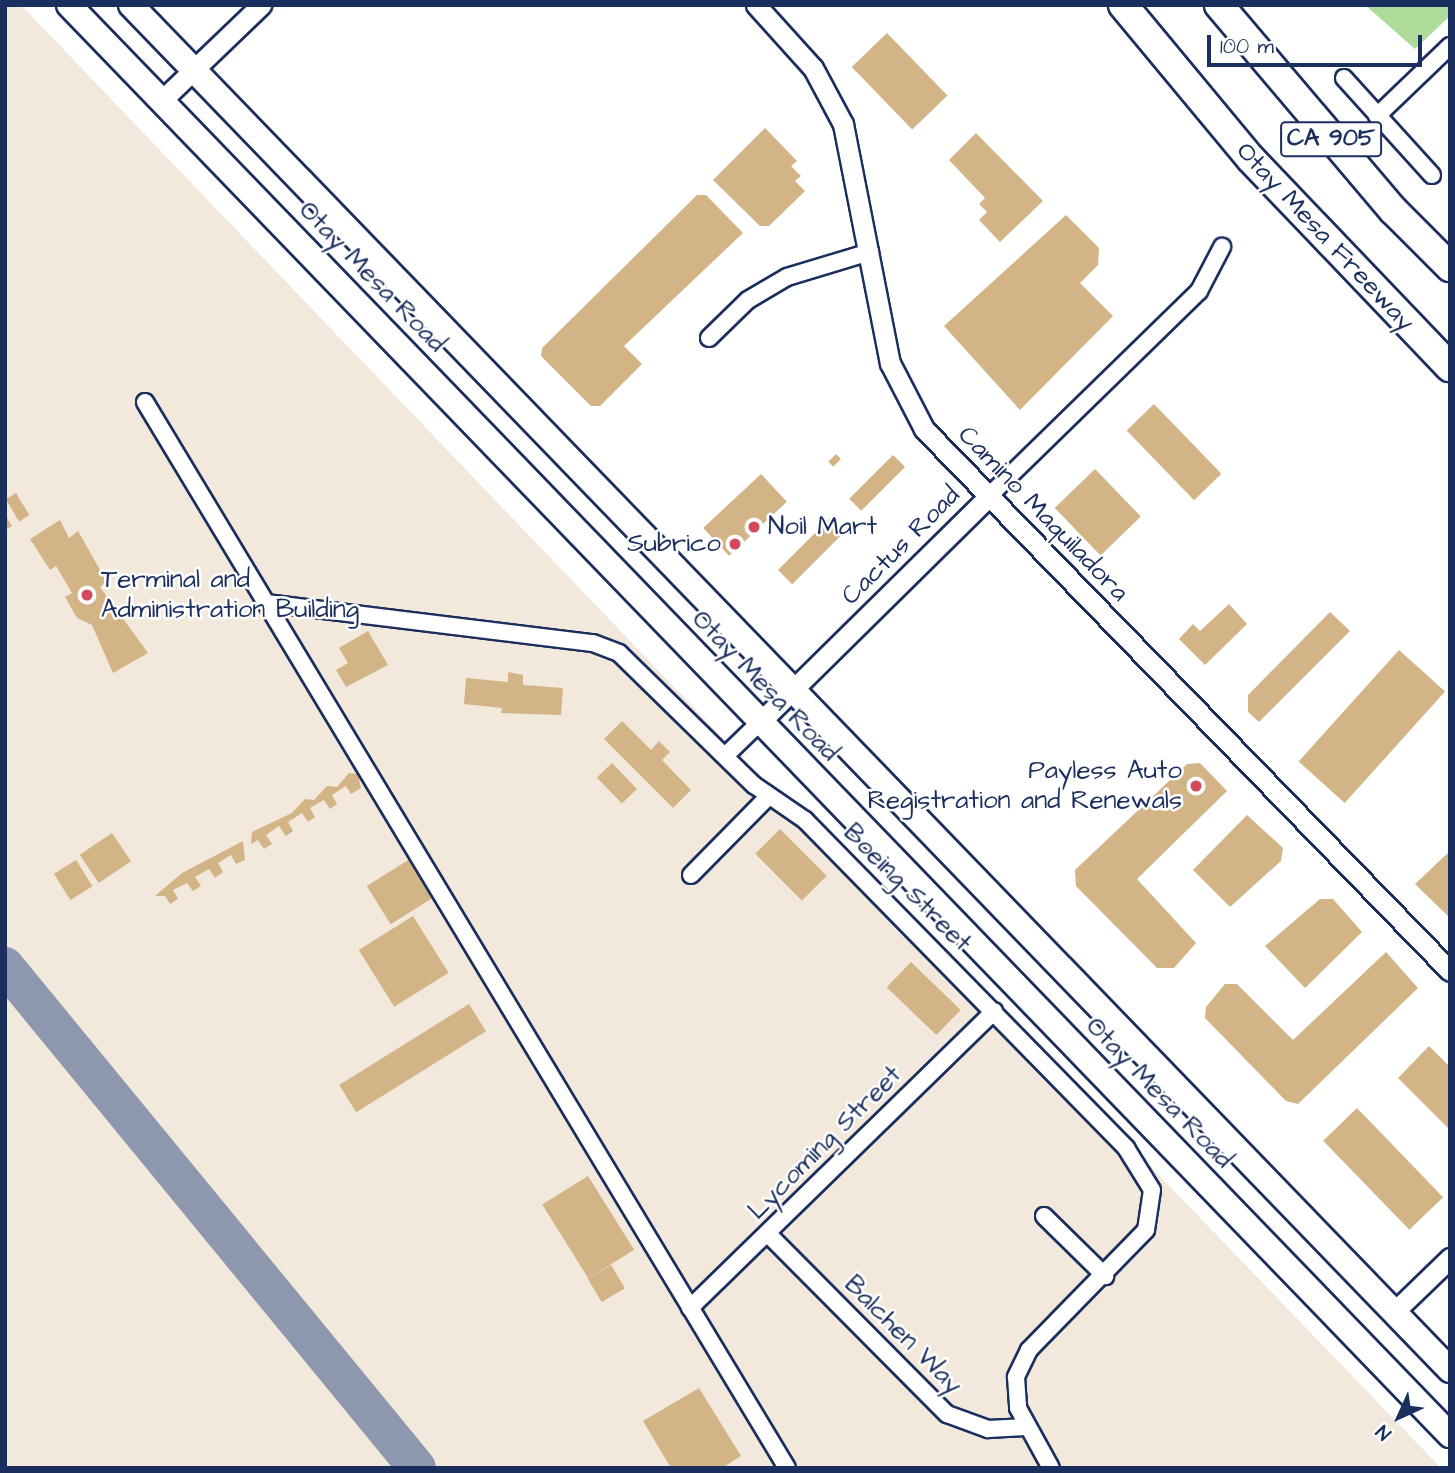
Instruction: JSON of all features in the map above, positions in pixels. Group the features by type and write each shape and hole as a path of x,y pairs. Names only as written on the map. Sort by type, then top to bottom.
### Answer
{"highway":[{"name":"Otay Mesa Freeway","path":"1124,5 1251,159 1450,368"},
{"name":"CA 905","path":"1219,5 1393,210 1450,267"}],"main road":[{"name":"Otay Mesa Road","path":"69,5 759,723 1450,1435"},
{"name":"Otay Mesa Road","path":"131,5 1450,1370"}],"street":[{"path":"161,101 261,5"},
{"name":"Camino Maquiladora","path":"756,5 813,68 843,124 901,391 924,429 1450,971"},
{"path":"1377,116 1450,46"},
{"path":"1344,78 1432,175"},
{"name":"Cactus Road","path":"725,756 1199,291 1222,247"},
{"path":"709,338 777,282 870,252"},
{"path":"145,402 787,1468"},
{"name":"Boeing Street","path":"266,603 607,647 647,674 768,797 805,820 993,1011 1148,1178 1153,1204 1146,1230 1020,1363 1015,1391 1026,1427 1051,1468"},
{"path":"691,875 768,797"},
{"name":"Lycoming Street","path":"690,1308 993,1011"},
{"path":"1044,1216 1105,1276"},
{"name":"Balchen Way","path":"768,1234 947,1414 988,1429 1026,1427"},
{"path":"1394,1312 1450,1258"}],"shaded area":[{"path":"5,5 21,5 765,782 816,819 1441,1468 5,1468"}],"green space":[{"path":"1365,5 1450,5 1450,16 1415,49"}],"building":[{"path":"887,33 947,96 912,130 852,67"},
{"path":"765,128 797,161 791,166 801,176 795,181 805,191 769,226 760,226 713,180"},
{"path":"976,133 1043,201 1000,242 979,220 987,212 979,204 985,198 949,160"},
{"path":"697,195 706,195 743,233 624,346 642,364 600,406 591,406 541,356 542,348"},
{"path":"1066,215 1099,248 1098,265 1080,283 1113,316 1020,410 944,326"},
{"path":"1154,404 1221,474 1194,500 1127,430"},
{"path":"836,454 841,459 833,467 828,462"},
{"path":"893,455 905,467 861,511 849,499"},
{"path":"1095,469 1141,516 1101,555 1055,508"},
{"path":"761,474 787,502 729,556 703,528"},
{"path":"16,493 29,515 19,521 6,499"},
{"path":"5,515 12,526 5,530"},
{"path":"831,517 845,531 792,584 778,570"},
{"name":"Terminal and Administration Building","path":"60,520 69,538 78,531 107,582 100,587 148,653 113,673 92,625 77,618 65,597 72,593 56,566 50,570 30,539"},
{"path":"1229,604 1247,624 1205,665 1179,639 1193,624 1200,631"},
{"path":"1330,612 1350,631 1259,722 1248,712 1248,695"},
{"path":"368,631 388,665 346,687 336,670 348,663 339,648"},
{"path":"1399,650 1445,691 1345,803 1299,761"},
{"path":"508,672 523,675 523,685 563,688 561,715 501,713 502,708 464,704 466,678 508,682"},
{"path":"622,721 651,750 659,741 670,752 662,760 691,790 673,808 604,739"},
{"path":"612,763 637,789 622,803 597,778"},
{"path":"1200,763 1227,791 1137,879 1196,943 1174,968 1157,968 1076,886 1075,870 1187,764"},
{"path":"349,773 358,774 361,788 351,794 346,786 332,795 337,804 330,809 324,800 310,808 315,817 308,822 302,813 288,822 293,831 286,836 279,826 266,835 272,844 264,849 258,840 251,844 252,832 292,813 305,799 314,800 327,786 337,787"},
{"path":"1247,815 1283,848 1281,861 1230,907 1193,870"},
{"path":"780,829 827,876 802,900 755,854"},
{"path":"112,833 131,861 99,883 80,855"},
{"path":"243,841 245,860 236,864 231,855 218,863 223,872 215,878 209,869 195,877 201,886 193,891 187,883 173,890 178,899 170,904 165,896 155,896 182,873"},
{"path":"1450,851 1450,918 1415,884"},
{"path":"410,859 434,897 391,924 367,886"},
{"path":"76,860 92,886 70,900 54,874"},
{"path":"1320,899 1333,899 1362,932 1305,988 1265,946"},
{"path":"413,916 449,973 394,1007 359,950"},
{"path":"1386,952 1418,988 1298,1104 1286,1101 1205,1018 1206,1007 1225,984 1237,984 1293,1040"},
{"path":"911,962 961,1010 936,1035 887,987"},
{"path":"469,1004 486,1031 356,1112 339,1085"},
{"path":"1429,1046 1450,1067 1450,1130 1398,1078"},
{"path":"1357,1108 1443,1197 1409,1230 1323,1141"},
{"path":"588,1176 634,1250 588,1278 542,1205"},
{"path":"611,1265 625,1288 602,1302 588,1279"},
{"path":"699,1388 741,1456 722,1468 671,1468 643,1421"}],"taxiway":[{"path":"5,966 417,1468"}],"place":[{"name":"Noil Mart","path":"754,527"},
{"name":"Subrico","path":"735,544"},
{"name":"Terminal and Administration Building","path":"87,595"},
{"name":"Payless Auto Registration and Renewals","path":"1196,786"}]}
